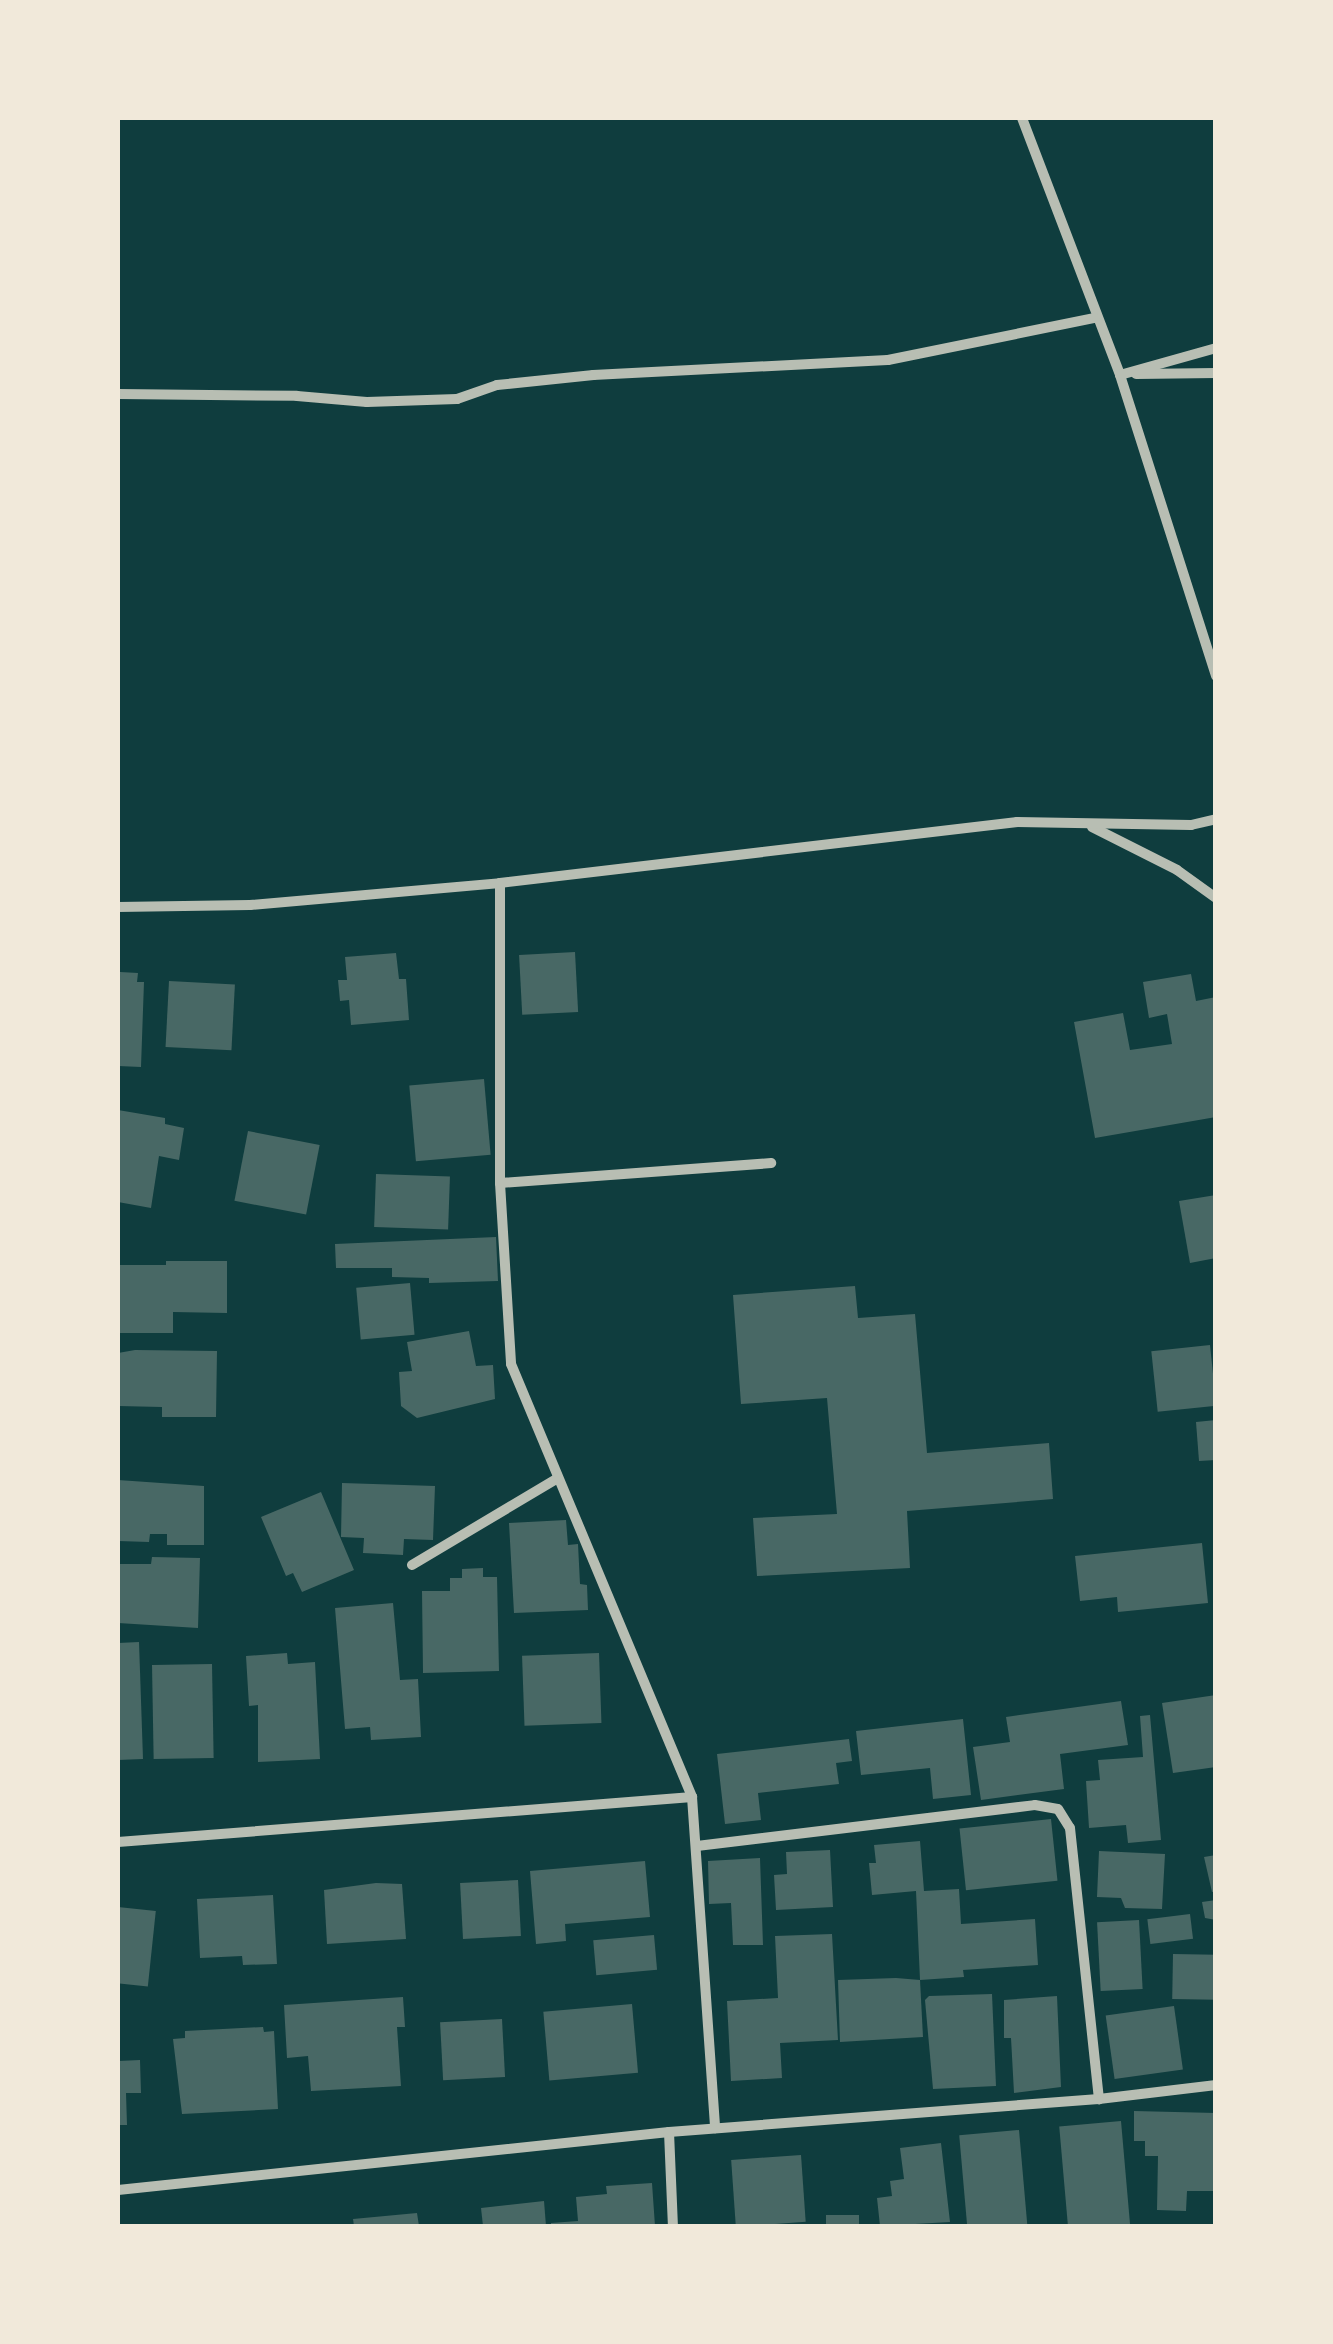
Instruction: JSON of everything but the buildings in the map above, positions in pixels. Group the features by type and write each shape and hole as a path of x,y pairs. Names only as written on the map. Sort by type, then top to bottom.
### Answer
{"street":[{"path":"1022,118 1095,318 1120,375 1216,676"},
{"path":"118,394 297,396 367,402 457,399 497,384 593,375 888,360 1095,318"},
{"path":"1120,375 1216,348"},
{"path":"1120,375 1216,373"},
{"path":"118,906 250,905 500,882 1017,822 1191,826 1216,819"},
{"path":"1086,824 1177,870 1216,898"},
{"path":"500,882 500,1183 511,1364 692,1797 715,2128"},
{"path":"500,1183 771,1163"},
{"path":"412,1564 558,1478"},
{"path":"118,1842 692,1797"},
{"path":"697,1846 1035,1805 1058,1809 1070,1828 1098,2099"},
{"path":"118,2190 669,2132 1098,2099 1216,2085"},
{"path":"669,2132 673,2226"}]}
